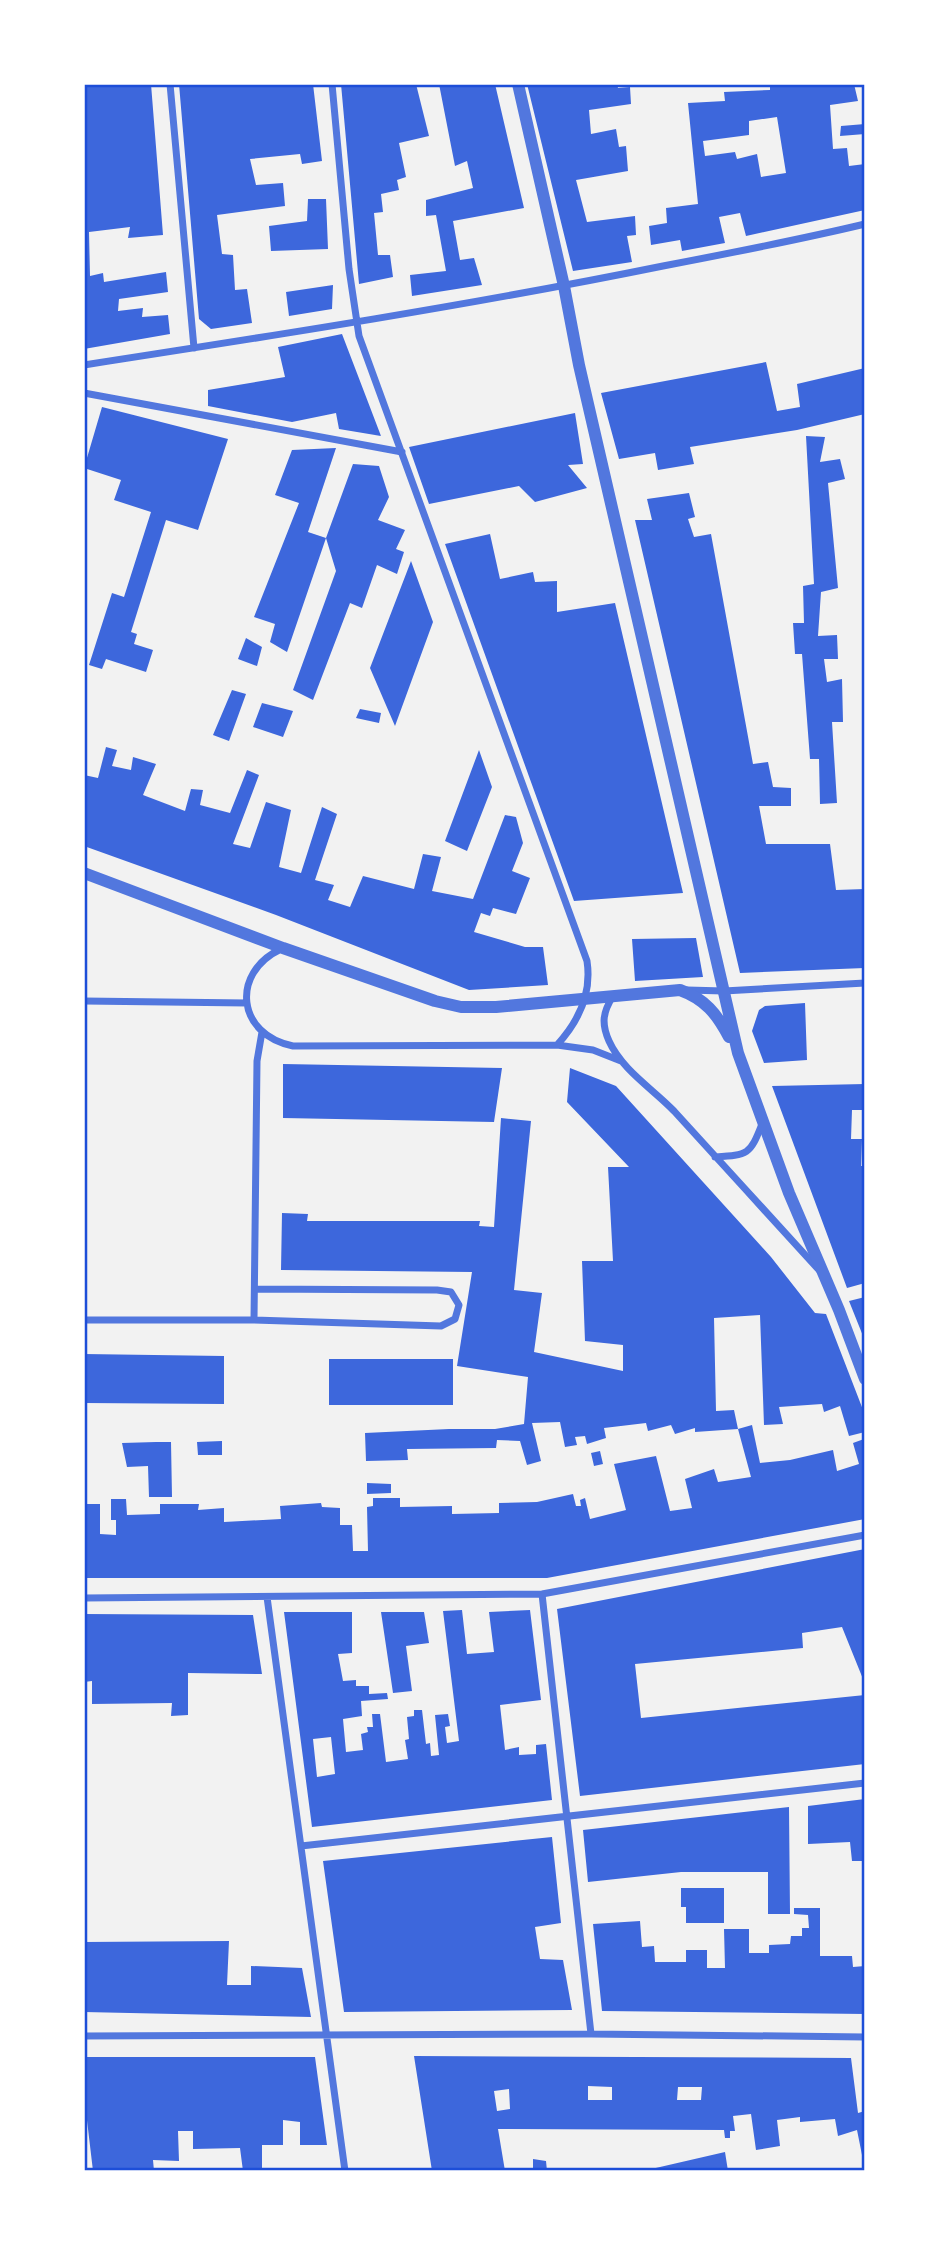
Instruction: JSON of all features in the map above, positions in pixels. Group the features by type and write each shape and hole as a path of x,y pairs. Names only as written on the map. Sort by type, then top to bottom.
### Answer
{"street":[{"path":"170,84 194,348"},
{"path":"332,84 356,323 587,961 590,978 586,999 569,1032 557,1045"},
{"path":"519,84 582,378 738,1053 762,1124 865,1379"},
{"path":"84,365 356,323 564,286 865,224"},
{"path":"84,393 402,452"},
{"path":"84,873 283,948 435,1002 461,1007 496,1007 680,990 724,991 865,983"},
{"path":"283,948 267,956 256,967 246,993 253,1021 262,1032 279,1043 293,1046 557,1045 593,1049 621,1061"},
{"path":"680,990 696,996 717,1015 738,1053"},
{"path":"614,996 604,1010 605,1028 621,1061 671,1108 825,1277"},
{"path":"84,1001 247,1003"},
{"path":"254,1321 257,1061 262,1032"},
{"path":"715,1157 742,1156 752,1149 762,1124"},
{"path":"84,1320 442,1326 455,1320 459,1305 451,1292 437,1290 255,1289"},
{"path":"84,1598 542,1594 865,1535"},
{"path":"542,1594 591,2034"},
{"path":"267,1597 345,2171"},
{"path":"300,1846 865,1783"},
{"path":"84,2036 591,2034 865,2037"}],"building":[{"path":"84,84 151,84 163,235 128,238 130,227 89,232 90,276 103,273 104,282 166,272 168,292 119,299 118,311 143,308 142,317 168,315 170,334 84,349"},
{"path":"179,84 313,84 322,161 302,164 300,154 250,159 256,185 283,183 285,206 217,215 222,254 233,255 235,290 247,289 252,323 211,329 199,319"},
{"path":"341,84 416,84 429,136 399,143 406,177 397,180 399,190 381,194 383,212 374,213 378,255 390,255 393,277 359,284"},
{"path":"439,84 495,84 524,208 453,221 460,260 474,258 482,285 412,296 410,275 446,271 436,215 426,216 426,200 473,188 467,161 455,166"},
{"path":"527,84 617,84 618,88 630,87 631,104 589,110 591,134 616,129 619,147 626,146 628,171 576,180 587,222 635,216 636,235 627,236 632,262 573,271"},
{"path":"770,84 854,84 858,101 830,105 833,149 847,148 849,166 865,164 865,210 746,236 740,213 719,217 725,243 682,251 680,240 651,245 649,226 667,223 666,208 698,204 688,103 725,101 724,92 770,90","holes":["777,117 786,173 761,177 757,154 737,159 735,152 705,156 703,141 749,135 749,121"]},
{"path":"865,124 865,134 840,136 841,126"},
{"path":"308,199 326,199 328,249 271,251 269,226 307,221"},
{"path":"333,285 332,309 289,316 286,292"},
{"path":"342,334 381,436 339,429 336,413 292,422 208,406 208,390 285,377 278,347"},
{"path":"766,362 777,411 800,407 797,384 865,368 865,414 797,430 690,447 694,464 658,470 655,453 619,459 601,393"},
{"path":"102,407 228,439 198,530 166,520 131,632 137,634 134,644 153,650 146,672 106,659 102,669 89,665 112,593 124,597 151,512 114,500 121,480 84,468"},
{"path":"575,413 583,464 568,465 587,488 535,502 519,486 429,504 409,447"},
{"path":"806,436 825,437 820,462 840,459 845,479 828,483 838,588 821,592 818,636 837,635 838,659 824,659 827,682 842,679 843,722 832,722 837,803 820,804 819,759 810,759 802,654 795,654 793,623 804,623 803,586 814,584"},
{"path":"336,448 308,532 326,538 287,652 270,642 275,624 254,617 299,503 275,495 292,450"},
{"path":"353,464 379,466 389,497 378,520 405,530 396,549 404,552 397,574 377,565 362,608 350,603 313,700 293,690 336,571 326,538"},
{"path":"689,493 695,517 688,519 694,537 711,534 753,764 768,762 773,787 791,788 791,806 759,806 766,844 830,844 836,890 865,889 865,968 740,973 635,520 652,520 647,499"},
{"path":"490,534 500,579 533,572 535,582 557,581 557,612 615,603 683,893 574,901 445,544"},
{"path":"411,561 433,622 395,726 370,668"},
{"path":"246,638 262,647 257,666 238,659"},
{"path":"232,690 246,694 229,741 213,735"},
{"path":"262,703 293,711 283,737 253,727"},
{"path":"360,709 381,713 379,723 356,718"},
{"path":"106,747 117,750 112,766 131,770 133,757 156,764 143,795 185,811 191,789 203,790 200,805 230,813 247,770 259,775 233,844 250,848 266,802 291,810 279,867 301,873 322,807 337,814 315,880 334,885 328,900 350,907 363,876 414,889 423,854 441,857 432,891 473,899 505,815 516,817 523,843 512,871 530,878 516,914 493,908 490,916 481,913 474,932 525,947 543,947 548,985 469,990 276,915 84,846 84,775 98,778"},
{"path":"479,750 492,787 467,851 445,841"},
{"path":"696,938 703,977 635,981 632,939"},
{"path":"805,1003 807,1060 764,1063 752,1031 759,1010 765,1006"},
{"path":"283,1064 502,1068 494,1122 283,1118"},
{"path":"570,1068 616,1086 771,1257 815,1313 826,1314 865,1415 865,1432 849,1436 840,1406 824,1412 822,1404 779,1407 783,1424 764,1425 760,1315 714,1318 716,1411 734,1410 738,1429 695,1432 695,1428 675,1434 671,1425 648,1431 646,1423 604,1428 606,1438 587,1444 585,1436 575,1437 577,1445 565,1447 560,1422 532,1423 541,1461 527,1465 520,1441 497,1440 496,1448 407,1449 408,1460 366,1461 365,1433 495,1429 524,1424 528,1377 457,1366 472,1272 281,1270 282,1213 308,1214 307,1221 480,1221 479,1226 494,1227 501,1118 531,1121 514,1290 542,1293 534,1352 623,1371 623,1345 585,1341 582,1261 613,1261 608,1167 629,1167 567,1102"},
{"path":"865,1084 865,1110 852,1110 851,1139 862,1139 861,1166 865,1166 865,1283 847,1288 772,1086"},
{"path":"865,1297 865,1341 849,1301"},
{"path":"84,1354 224,1356 224,1404 84,1403"},
{"path":"329,1359 453,1359 453,1405 329,1405"},
{"path":"752,1425 760,1463 790,1460 833,1450 837,1471 859,1464 853,1443 864,1439 865,1519 547,1578 85,1578 85,1504 100,1504 100,1534 116,1535 116,1520 111,1520 111,1499 126,1499 127,1515 160,1514 160,1504 199,1504 198,1510 224,1508 224,1522 281,1519 280,1506 321,1503 322,1507 340,1508 340,1525 352,1525 353,1551 368,1551 367,1507 373,1506 373,1498 400,1498 400,1507 452,1506 452,1514 499,1513 499,1503 537,1502 573,1494 576,1506 581,1506 580,1500 585,1498 590,1519 626,1510 614,1464 656,1456 670,1511 692,1508 685,1479 714,1469 718,1482 751,1477 738,1429"},
{"path":"222,1441 222,1455 198,1455 197,1442"},
{"path":"171,1442 172,1497 149,1497 148,1466 127,1467 122,1443"},
{"path":"600,1451 603,1464 594,1466 591,1453"},
{"path":"367,1483 391,1484 391,1493 367,1494"},
{"path":"865,1549 865,1684 842,1627 802,1633 803,1648 635,1664 641,1718 865,1695 865,1764 580,1796 557,1609"},
{"path":"462,1610 467,1654 494,1652 489,1612 530,1610 541,1700 500,1705 505,1750 519,1747 519,1755 536,1754 536,1745 546,1744 552,1800 312,1827 284,1612 352,1612 352,1653 338,1654 343,1681 356,1680 356,1686 369,1686 369,1694 387,1693 388,1699 361,1701 362,1716 343,1719 346,1752 363,1750 361,1734 368,1732 367,1727 373,1727 372,1714 380,1714 386,1762 408,1759 405,1740 409,1739 407,1717 414,1716 414,1710 422,1710 426,1744 430,1743 431,1756 439,1755 435,1715 448,1714 450,1726 445,1727 447,1743 459,1741 443,1611","holes":["331,1737 335,1774 317,1777 313,1739"]},
{"path":"381,1612 424,1612 429,1643 406,1646 412,1691 393,1693"},
{"path":"84,1614 253,1615 262,1674 188,1673 188,1715 171,1716 172,1703 92,1704 92,1681 84,1682"},
{"path":"865,1799 865,1861 852,1861 850,1842 808,1844 808,1806"},
{"path":"789,1807 790,1914 768,1914 768,1872 681,1872 588,1882 583,1830"},
{"path":"552,1837 561,1923 535,1927 540,1959 563,1960 572,2010 344,2012 323,1861"},
{"path":"681,1888 724,1888 724,1923 686,1923 686,1907 681,1907"},
{"path":"794,1908 820,1908 820,1956 852,1956 853,1967 865,1966 865,2014 602,2011 593,1924 640,1921 642,1947 654,1946 655,1962 686,1962 686,1950 707,1950 707,1968 725,1968 724,1929 749,1929 749,1953 769,1953 769,1945 790,1944 791,1936 802,1936 802,1928 809,1928 808,1915 794,1914"},
{"path":"229,1941 227,1985 251,1985 251,1966 302,1968 311,2017 84,2012 84,1942"},
{"path":"414,2056 851,2058 858,2113 865,2111 865,2170 857,2130 838,2136 835,2119 800,2122 800,2117 777,2120 780,2146 756,2150 751,2114 733,2116 735,2131 730,2131 730,2138 725,2138 724,2130 498,2129 505,2171 432,2171","holes":["588,2086 612,2087 612,2100 588,2100","678,2087 702,2087 701,2100 677,2100","509,2089 510,2109 497,2111 494,2091"]},
{"path":"84,2057 315,2057 327,2145 300,2145 300,2122 283,2120 283,2145 262,2145 262,2171 243,2171 240,2148 193,2149 193,2131 178,2131 179,2161 153,2160 154,2171 93,2171 84,2095"},
{"path":"725,2152 728,2171 647,2171 647,2170"},
{"path":"533,2159 546,2161 547,2171 533,2171"}]}
